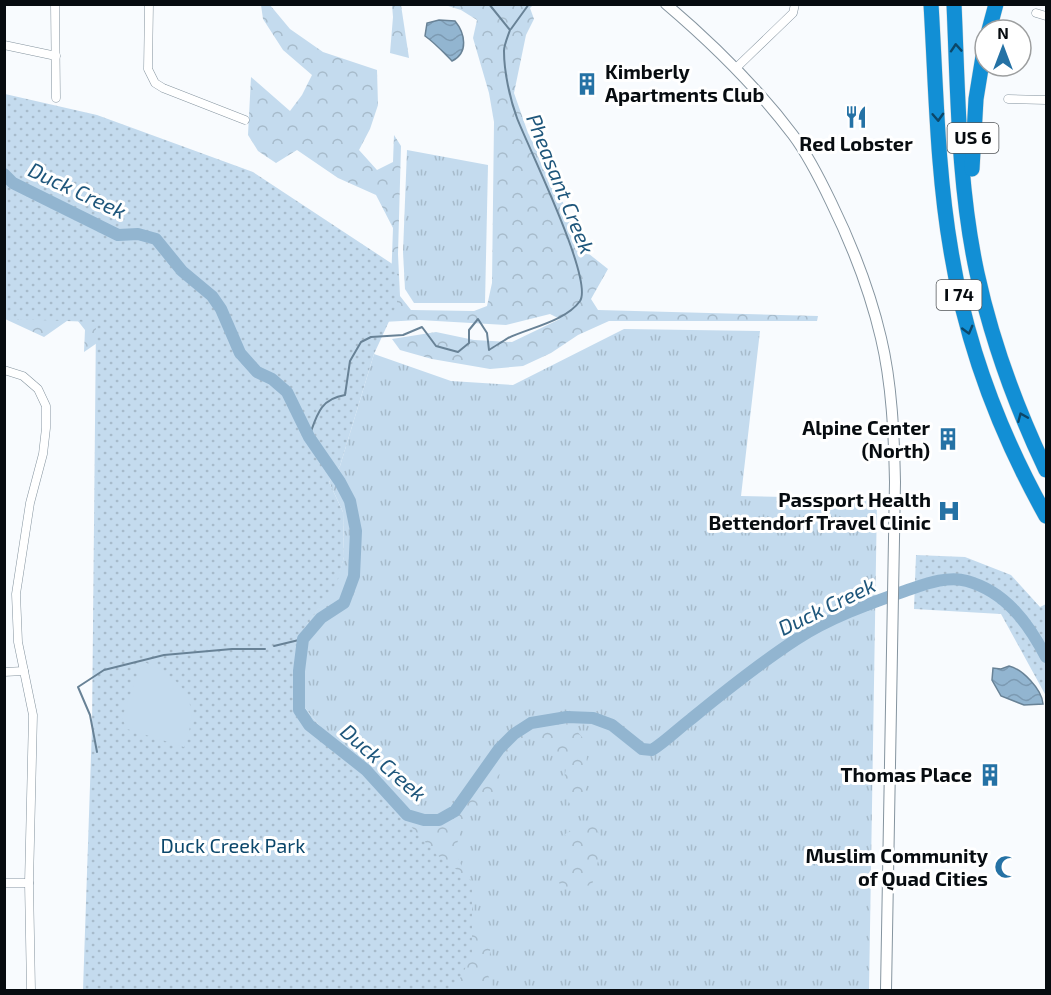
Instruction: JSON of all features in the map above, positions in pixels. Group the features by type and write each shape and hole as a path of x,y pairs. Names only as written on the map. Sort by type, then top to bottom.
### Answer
{"highway":[{"path":"922,4 926,43 935,58"},
{"name":"I 74","path":"932,4 944,203 960,299 991,399 1025,476 1047,516"},
{"name":"I 74","path":"954,4 964,177 977,272 998,353 1014,398 1047,470"},
{"name":"US 6","path":"970,232 974,210 972,167 979,78"}],"main road":[{"path":"666,4 754,86 794,136 846,231 881,339 894,435 894,621 886,990"}],"street":[{"path":"55,4 56,98"},
{"path":"149,4 148,69 155,83 245,120"},
{"path":"736,68 793,13 795,4"},
{"path":"1036,13 1047,16"},
{"path":"4,45 56,56"},
{"path":"1008,99 1047,100"},
{"path":"4,370 22,376 38,389 46,406 43,454 30,503 16,594 18,642 33,715 28,883 31,990"},
{"path":"4,672 24,671"},
{"path":"4,883 28,883"}],"green space":[{"path":"261,5 270,5 290,29 323,52 377,70 378,105 370,129 359,150 377,170 393,162 394,135 401,146 398,254 400,296 411,310 474,311 487,306 492,283 494,122 489,93 473,38 477,20 461,10 445,5 533,5 530,8 534,19 526,35 514,93 528,133 589,254 608,269 591,299 598,310 818,316 817,321 609,321 578,335 551,353 523,366 490,369 432,359 400,350 392,339 436,332 474,340 512,342 560,319 550,314 506,325 419,320 383,322 391,284 393,228 376,195 338,178 297,150 276,163 258,151 248,135 251,77 290,111 302,95 312,75 283,50 263,19"},
{"path":"392,5 401,5 409,58 390,53"},
{"name":"Duck Creek Park","path":"5,94 97,115 253,172 397,267 397,304 374,354 340,466 329,482 343,512 344,557 337,583 298,637 294,694 322,729 437,855 472,881 472,955 454,990 83,990 92,727 96,322 5,319"},
{"path":"407,150 488,165 485,303 414,303 405,289 403,252"},
{"path":"4,262 104,324 100,341 84,352 85,330 74,316 44,337 5,319"},
{"path":"624,329 760,331 741,496 877,499 869,990 454,990 437,855 322,729 294,694 298,637 336,583 344,557 343,512 329,482 340,466 374,354 451,381 513,385"},
{"path":"916,555 965,557 1011,575 1040,607 1046,604 1046,696 1001,614 914,609"},
{"path":"142,661 169,676 186,694 191,717 184,747 127,729 122,718"},
{"path":"570,723 587,743 586,790 571,806 562,790 567,763 553,747 530,736 521,741 504,761 497,796 463,821 455,852 464,871 455,883 377,796 375,784 412,822 429,826 449,821 466,803 510,742 538,725"},
{"path":"593,820 600,836 599,857 592,885 563,889 558,881 571,853 565,834"},
{"path":"482,928 491,940 488,975 494,990 438,990 462,934"}],"water":[{"path":"439,20 455,21 463,37 461,53 452,61 425,36 427,23"},
{"path":"1009,666 1020,671 1030,680 1039,692 1043,704 1024,705 1001,696 992,680 993,668 1001,669"}],"waterway":[{"name":"Pheasant Creek","path":"309,437 317,415 325,404 345,395 350,361 361,342 371,337 403,335 422,327 436,346 458,352 469,343 469,330 478,319 487,333 489,350 508,338 557,319 574,308 580,301 582,288 578,268 558,212 517,118 510,94 504,51 510,30 489,4"},
{"path":"511,29 529,4"},
{"name":"Duck Creek","path":"4,174 13,183 118,235 138,234 156,239 182,271 212,296 221,309 240,353 257,372 272,379 287,392 309,437 340,482 350,501 356,531 354,576 344,603 321,618 303,639 299,671 299,710 309,725 366,770 407,815 424,820 439,820 455,811 499,749 514,734 531,723 567,717 593,718 612,725 642,749 652,750 756,667 809,631 863,606 935,582 959,579 981,586 993,593 1014,610 1032,632 1046,657"},
{"path":"274,646 303,639"},
{"path":"97,752 90,715 78,687 104,670 164,655 232,649 265,649"}],"place":[{"name":"Kimberly Apartments Club","path":"587,84"},
{"name":"Red Lobster","path":"856,117"},
{"name":"Alpine Center (North)","path":"948,439"},
{"name":"Passport Health Bettendorf Travel Clinic","path":"949,511"},
{"name":"Thomas Place","path":"990,775"},
{"name":"Muslim Community of Quad Cities","path":"1006,867"}]}
